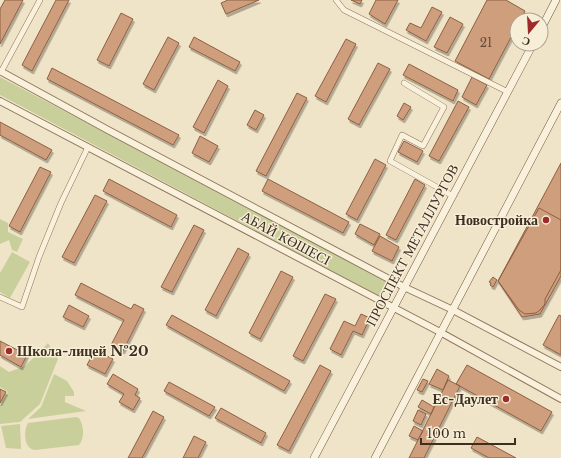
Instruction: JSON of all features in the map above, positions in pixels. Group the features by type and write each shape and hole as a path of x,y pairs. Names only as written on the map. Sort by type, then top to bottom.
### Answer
{"main road":[{"path":"549,14 556,0"},
{"name":"ПРОСПЕКТ МЕТАЛЛУРГОВ","path":"314,458 529,52"},
{"path":"375,458 561,103"}],"street":[{"path":"0,71 40,0"},
{"path":"336,0 344,10 508,92"},
{"name":"АБАЙ КӨШЕСІ","path":"0,71 404,287 453,310 561,367"},
{"path":"404,83 444,107 423,146 402,135 390,161 453,196"},
{"name":"АБАЙ КӨШЕСІ","path":"0,100 440,332 561,399"},
{"path":"0,297 22,307 39,257 61,203 88,147"}],"green space":[{"path":"0,77 389,283 381,297 0,95"},
{"path":"0,219 8,223 8,232 23,239 17,252 12,250 9,240 0,244"},
{"path":"12,252 30,262 10,298 0,292 0,273"},
{"path":"48,343 58,359 40,404 20,422 0,424 0,405 8,392 0,387 0,366 9,372 25,366"},
{"path":"54,374 67,381 74,392 74,396 65,396 65,402 86,411 28,419 41,407"},
{"path":"76,417 81,421 83,428 83,435 79,445 35,450 31,449 27,443 25,430 28,423"},
{"path":"20,424 21,449 6,448 1,426"}],"building":[{"path":"5,0 23,0 0,44 0,9"},
{"path":"56,0 69,0 32,71 22,65"},
{"path":"228,0 259,0 226,14 221,3"},
{"path":"351,0 362,0 360,4"},
{"path":"376,0 398,0 385,24 369,14"},
{"path":"487,0 506,0 525,11 509,12 509,41 489,79 455,61"},
{"path":"432,7 442,12 426,41 406,30 410,23 421,28"},
{"path":"121,13 133,19 109,66 97,60"},
{"path":"450,17 463,24 447,53 434,47"},
{"path":"168,37 179,43 154,90 143,84"},
{"path":"194,37 240,62 235,71 189,47"},
{"path":"346,39 356,44 326,102 315,96"},
{"path":"378,63 390,69 359,125 348,119"},
{"path":"409,64 458,90 453,101 403,75"},
{"path":"52,68 179,135 173,145 47,79"},
{"path":"472,77 487,85 476,105 462,97"},
{"path":"218,80 228,86 204,133 193,127"},
{"path":"297,93 307,98 266,176 256,171"},
{"path":"458,101 469,107 439,161 429,156"},
{"path":"404,103 411,107 403,120 397,116"},
{"path":"255,110 264,115 256,130 247,125"},
{"path":"0,122 52,150 46,160 0,135"},
{"path":"200,136 218,146 209,162 192,153"},
{"path":"404,141 423,151 417,162 398,152"},
{"path":"375,159 386,165 357,220 346,214"},
{"name":"Новостройка","path":"561,163 561,276 540,314 522,317 498,281"},
{"path":"40,167 51,172 20,232 9,226"},
{"path":"109,179 177,215 171,227 103,191"},
{"path":"268,179 349,222 343,233 262,191"},
{"path":"415,179 425,185 396,240 386,235"},
{"path":"95,195 107,201 74,263 62,257"},
{"name":"Новостройка","path":"539,208 561,220 561,270 545,299 545,304 536,313 525,314 519,310 498,281"},
{"path":"360,224 380,234 374,245 355,234"},
{"path":"194,225 204,230 172,292 161,287"},
{"path":"380,236 399,247 392,261 372,251"},
{"path":"238,248 249,254 216,316 205,310"},
{"path":"281,271 293,277 260,339 249,333"},
{"path":"493,277 497,280 493,287 489,282"},
{"path":"81,283 131,309 134,304 144,309 123,351 111,345 124,320 75,295"},
{"path":"325,294 336,299 303,361 293,356"},
{"path":"69,305 89,316 83,327 63,317"},
{"path":"361,314 370,318 362,335 353,331 341,355 330,349 344,321 355,326"},
{"path":"172,315 290,381 284,391 166,325"},
{"path":"559,315 561,316 561,355 543,345"},
{"name":"Школа-лицей №20","path":"0,341 27,355 21,367 0,355"},
{"path":"95,350 113,359 105,374 87,365"},
{"path":"320,365 331,371 289,451 277,445"},
{"name":"Ес-Даулет","path":"467,365 552,412 541,431 456,384"},
{"path":"437,369 449,376 443,390 429,384"},
{"path":"113,374 138,389 135,395 140,398 133,410 119,402 124,394 107,384"},
{"path":"423,379 428,381 422,392 417,390"},
{"path":"448,380 460,386 424,458 409,458"},
{"path":"169,382 215,407 209,416 164,391"},
{"name":"Школа-лицей №20","path":"0,389 6,392 0,403"},
{"path":"422,400 434,407 431,414 418,407"},
{"path":"221,408 266,433 261,443 215,418"},
{"path":"418,410 426,414 421,425 413,421"},
{"path":"153,411 164,417 142,458 128,458"},
{"path":"414,426 423,431 418,440 409,436"},
{"path":"194,436 206,442 198,458 183,458"},
{"path":"477,437 516,458 489,458 471,448"}],"place":[{"name":"Новостройка","path":"546,220"},
{"name":"Школа-лицей №20","path":"9,351"},
{"name":"Ес-Даулет","path":"506,399"}]}
